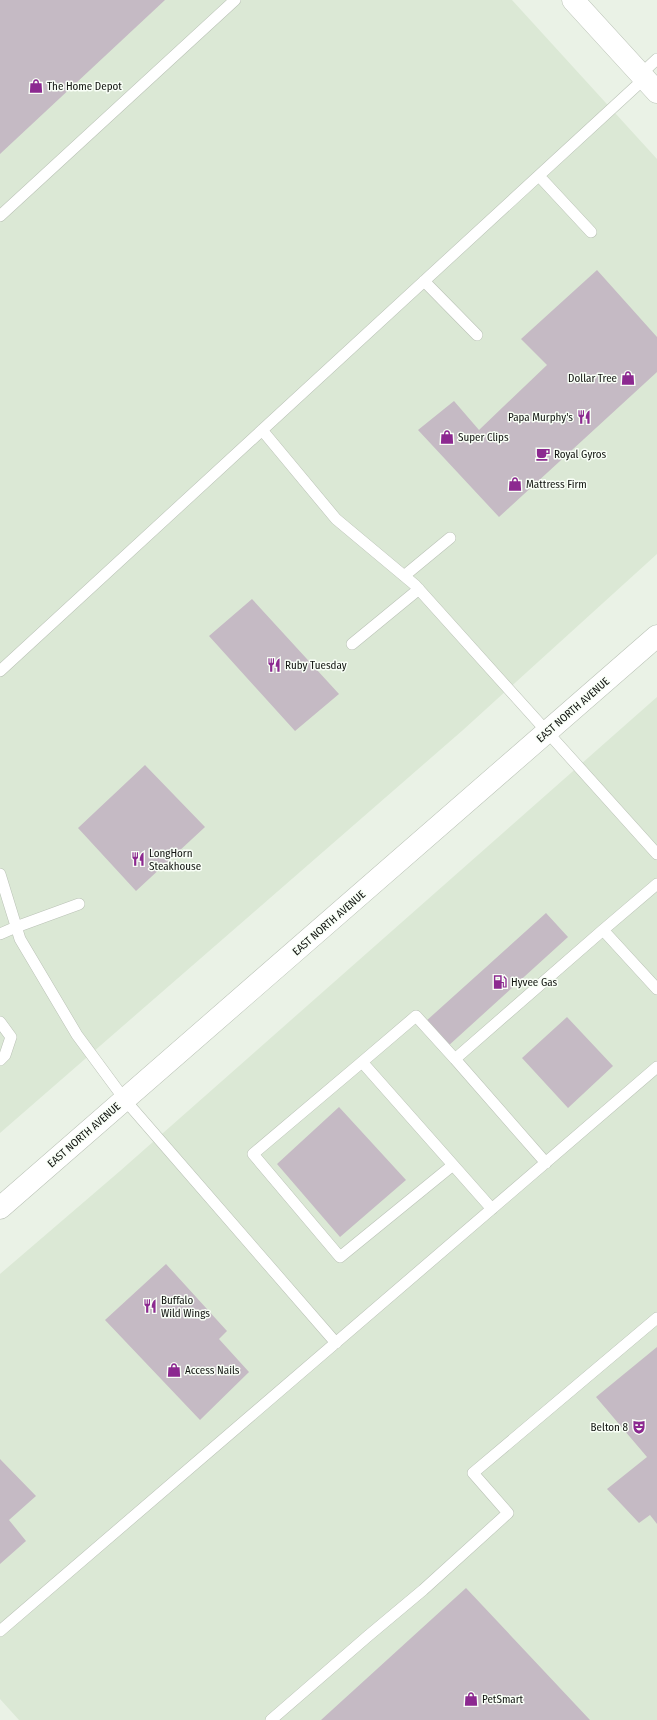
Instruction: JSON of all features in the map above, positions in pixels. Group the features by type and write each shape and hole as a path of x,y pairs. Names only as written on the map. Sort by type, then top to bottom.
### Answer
{"main road":[{"path":"573,0 647,81"},
{"name":"EAST NORTH AVENUE","path":"0,1208 657,636"}],"lane":[{"path":"0,216 235,0"},
{"path":"0,671 539,176 647,81 657,59"},
{"path":"539,176 591,232"},
{"path":"424,281 477,335"},
{"path":"262,430 336,518 419,589 657,854"},
{"path":"404,576 450,538"},
{"path":"352,644 419,589"},
{"path":"0,874 20,939 77,1035 125,1100 336,1343"},
{"path":"455,1059 657,884"},
{"path":"0,934 79,904"},
{"path":"603,930 657,989"},
{"path":"453,1165 340,1257 253,1154 416,1016 546,1163"},
{"path":"0,1022 11,1037 5,1055 0,1060"},
{"path":"362,1062 492,1209"},
{"path":"0,1631 657,1067"},
{"path":"271,1720 423,1590 508,1514 473,1473 657,1318"}],"shaded area":[{"path":"0,0 512,0 657,159 657,554 463,730 0,1133"},
{"path":"657,697 657,1720 19,1720 0,1699 0,1274 120,1171"}],"building":[{"name":"The Home Depot","path":"0,0 165,0 0,154"},
{"path":"597,270 657,337 657,372 499,517 418,430 454,401 479,430 547,365 521,339"},
{"name":"Ruby Tuesday","path":"252,599 339,694 295,731 209,636"},
{"name":"LongHorn Steakhouse","path":"145,765 205,827 136,891 78,828"},
{"path":"546,913 568,937 447,1047 425,1022"},
{"path":"567,1017 613,1066 568,1108 522,1058"},
{"path":"339,1107 406,1180 340,1237 277,1164"},
{"path":"166,1264 227,1331 219,1339 249,1372 200,1420 105,1320"},
{"name":"Belton 8","path":"657,1347 657,1524 650,1515 639,1523 607,1489 647,1457 596,1397"},
{"path":"0,1459 36,1496 9,1520 26,1541 0,1564"},
{"path":"466,1588 590,1720 321,1720"}],"place":[{"name":"The Home Depot","path":"36,86"},
{"name":"Dollar Tree","path":"628,378"},
{"name":"Papa Murphy's","path":"584,417"},
{"name":"Super Clips","path":"447,437"},
{"name":"Royal Gyros","path":"543,454"},
{"name":"Mattress Firm","path":"515,484"},
{"name":"Ruby Tuesday","path":"274,665"},
{"name":"LongHorn Steakhouse","path":"138,859"},
{"name":"Hyvee Gas","path":"500,982"},
{"name":"Buffalo Wild Wings","path":"150,1306"},
{"name":"Access Nails","path":"174,1370"},
{"name":"Belton 8","path":"639,1427"},
{"name":"PetSmart","path":"471,1699"}]}
